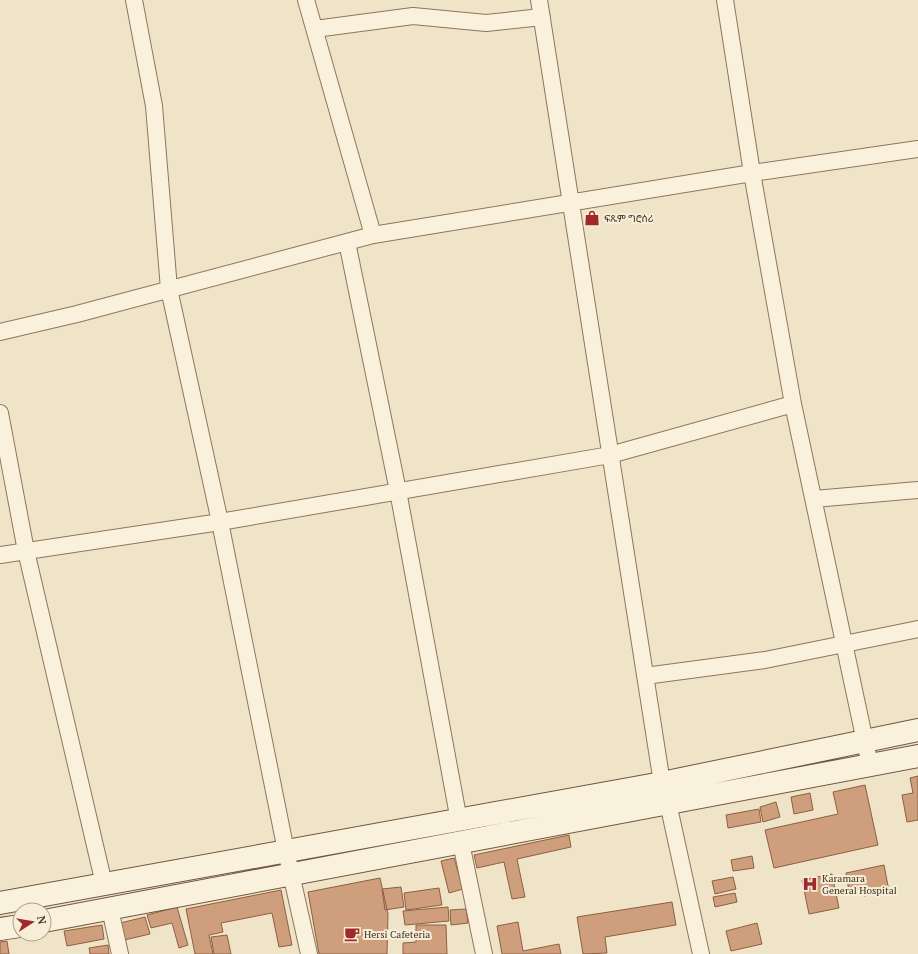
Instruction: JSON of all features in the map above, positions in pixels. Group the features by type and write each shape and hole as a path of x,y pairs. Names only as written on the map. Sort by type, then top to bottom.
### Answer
{"main road":[{"path":"0,903 460,821 662,783 918,730"},
{"path":"52,920 918,756"},
{"path":"0,930 12,928"}],"street":[{"path":"134,0 154,106 169,289 220,522 286,851 309,954"},
{"path":"306,0 373,235"},
{"path":"539,0 662,783"},
{"path":"725,0 752,173 793,404 870,765"},
{"path":"315,29 413,16 486,23 542,18"},
{"path":"0,332 77,314 373,235 752,173 918,149"},
{"path":"347,242 398,491 460,821"},
{"path":"0,555 220,522 610,455 793,404"},
{"path":"0,413 26,551 104,884"},
{"path":"814,499 918,490"},
{"path":"645,676 765,660 918,628"},
{"path":"668,804 701,954"},
{"path":"461,843 484,954"},
{"path":"110,909 120,954"}],"building":[{"path":"918,776 918,820 907,822 902,795 913,793 910,778"},
{"path":"865,785 878,845 774,868 765,830 838,814 833,792"},
{"path":"810,793 813,810 794,814 791,797"},
{"path":"776,802 780,817 763,822 760,807"},
{"path":"759,809 761,822 728,828 726,815"},
{"path":"569,835 571,847 517,859 525,897 512,899 504,862 477,868 474,855"},
{"path":"752,856 754,868 733,871 731,860"},
{"path":"454,858 463,889 449,893 441,861"},
{"path":"884,865 889,891 864,896 863,888 849,891 846,873"},
{"path":"832,874 839,908 809,914 802,880"},
{"path":"733,877 736,889 715,894 712,881"},
{"name":"Hersi Cafeteria","path":"380,878 388,914 387,954 319,954 308,892"},
{"path":"401,887 404,907 385,910 382,889"},
{"path":"439,888 442,905 406,910 404,893"},
{"path":"281,890 292,945 279,947 272,913 221,923 223,932 209,935 213,954 195,954 186,909"},
{"path":"735,893 737,902 715,907 713,897"},
{"path":"672,902 676,925 605,937 607,953 583,954 577,917"},
{"path":"177,907 188,945 179,948 172,923 151,928 147,915"},
{"path":"448,907 449,921 405,925 403,911"},
{"path":"466,909 468,923 451,925 450,910"},
{"path":"145,917 150,934 120,941 116,924"},
{"path":"518,922 523,951 559,944 561,954 502,954 497,926"},
{"path":"757,923 762,944 731,951 726,931"},
{"path":"102,925 104,939 67,946 64,931"},
{"path":"416,925 446,925 447,954 403,954 403,943 416,942"},
{"path":"227,935 231,954 214,954 211,937"},
{"path":"7,941 9,954 0,954 0,942"},
{"path":"108,945 109,954 90,954 89,948"}],"place":[{"name":"ፍጹም ግሮሰሪ","path":"592,218"},
{"name":"Karamara General Hospital","path":"810,884"},
{"name":"Hersi Cafeteria","path":"352,934"}]}
